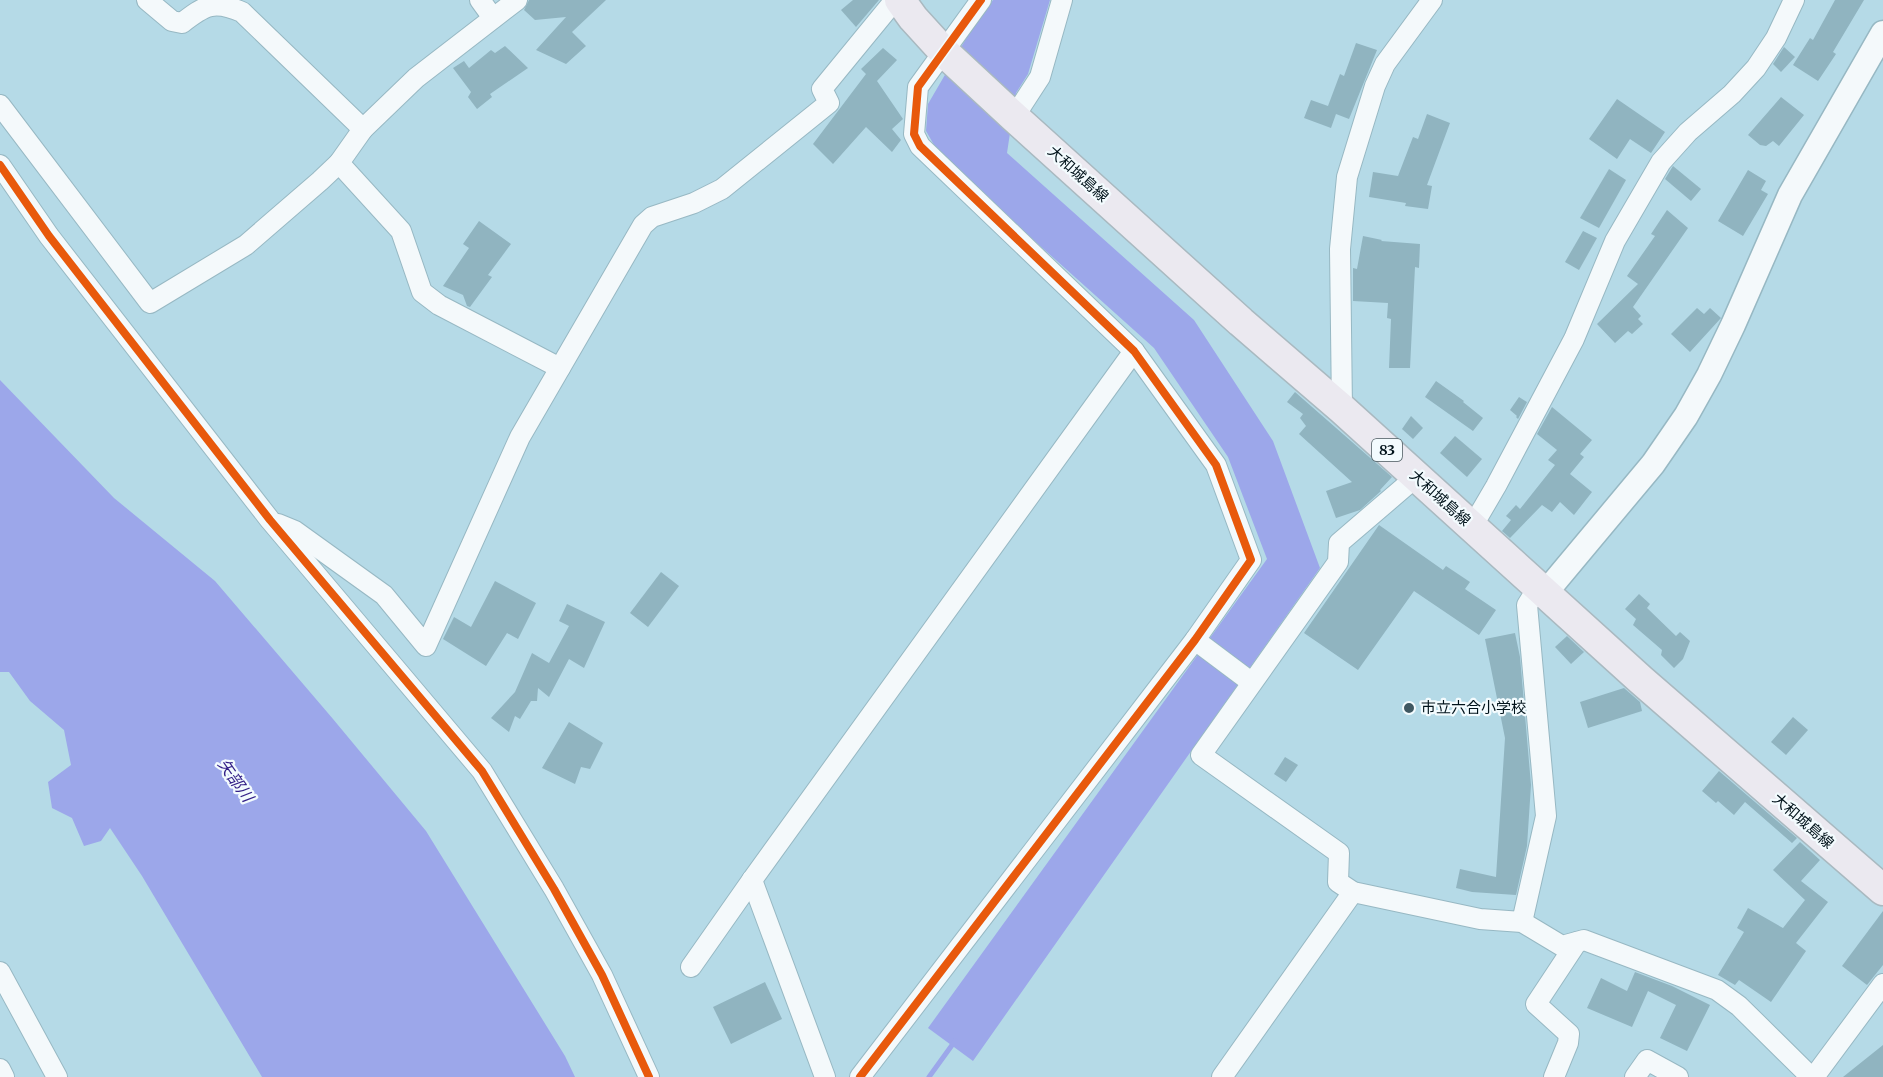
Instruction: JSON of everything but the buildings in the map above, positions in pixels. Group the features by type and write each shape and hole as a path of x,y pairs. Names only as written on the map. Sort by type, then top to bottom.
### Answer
{"main road":[{"name":"大和城島線","path":"900,0 944,52 1014,117 1241,322 1543,589 1641,680 1883,890"}],"street":[{"path":"147,0 172,21 183,23 210,5 225,5 242,12 363,129"},
{"path":"480,0 493,18"},
{"path":"0,105 150,303 246,245 339,163 363,129 416,78 517,0"},
{"path":"270,520 295,531 384,595 426,646 520,437 643,225 652,217 694,203 722,189 830,103 822,89 895,0"},
{"path":"860,1077 1201,645 1251,560 1216,465 1134,351 920,146 914,135 918,87 981,0"},
{"path":"1014,117 1040,77 1062,0"},
{"path":"1342,409 1340,249 1347,177 1384,64 1432,0"},
{"path":"1472,527 1574,339 1615,241 1661,162 1688,132 1732,94 1756,68 1776,38 1794,0"},
{"path":"1522,922 1546,816 1527,605 1653,464 1686,416 1733,325 1790,195 1883,33"},
{"path":"339,163 401,231 422,292 439,305 560,368"},
{"path":"0,165 49,236 270,520 482,771 554,889 602,975 649,1077"},
{"path":"691,967 1134,351"},
{"path":"1416,477 1339,543 1338,562 1201,755 1339,853 1338,882 1353,892 1480,919 1522,922 1562,946 1584,940 1717,990 1738,1006 1812,1077 1883,984"},
{"path":"1201,645 1251,682"},
{"path":"752,880 825,1077"},
{"path":"1222,1077 1353,892"},
{"path":"1554,1077 1568,1043 1569,1034 1536,1004 1577,942"},
{"path":"0,972 57,1077"},
{"path":"1635,1077 1647,1060 1678,1077"},
{"path":"0,1069 4,1077"}],"water":[{"path":"993,0 1050,0 1028,74 1016,93 1007,153 1194,320 1273,441 1320,568 973,1061 928,1028 1267,559 1228,457 1154,348 941,157 926,131 928,104 967,37"},
{"name":"矢部川","path":"0,380 114,498 215,581 426,831 565,1056 575,1077 262,1077 142,876 110,828 101,841 84,846 72,818 52,808 48,782 71,765 64,730 30,701 9,672 0,672"}],"waterway":[{"path":"929,1077 955,1041"}],"cycle path":[{"path":"860,1077 1195,640 1251,560 1216,465 1134,351 920,146 914,134 918,87 981,0"},
{"path":"0,165 49,236 270,520 482,771 554,889 602,975 649,1077"}],"place":[{"name":"市立六合小学校","path":"1409,708"}]}
